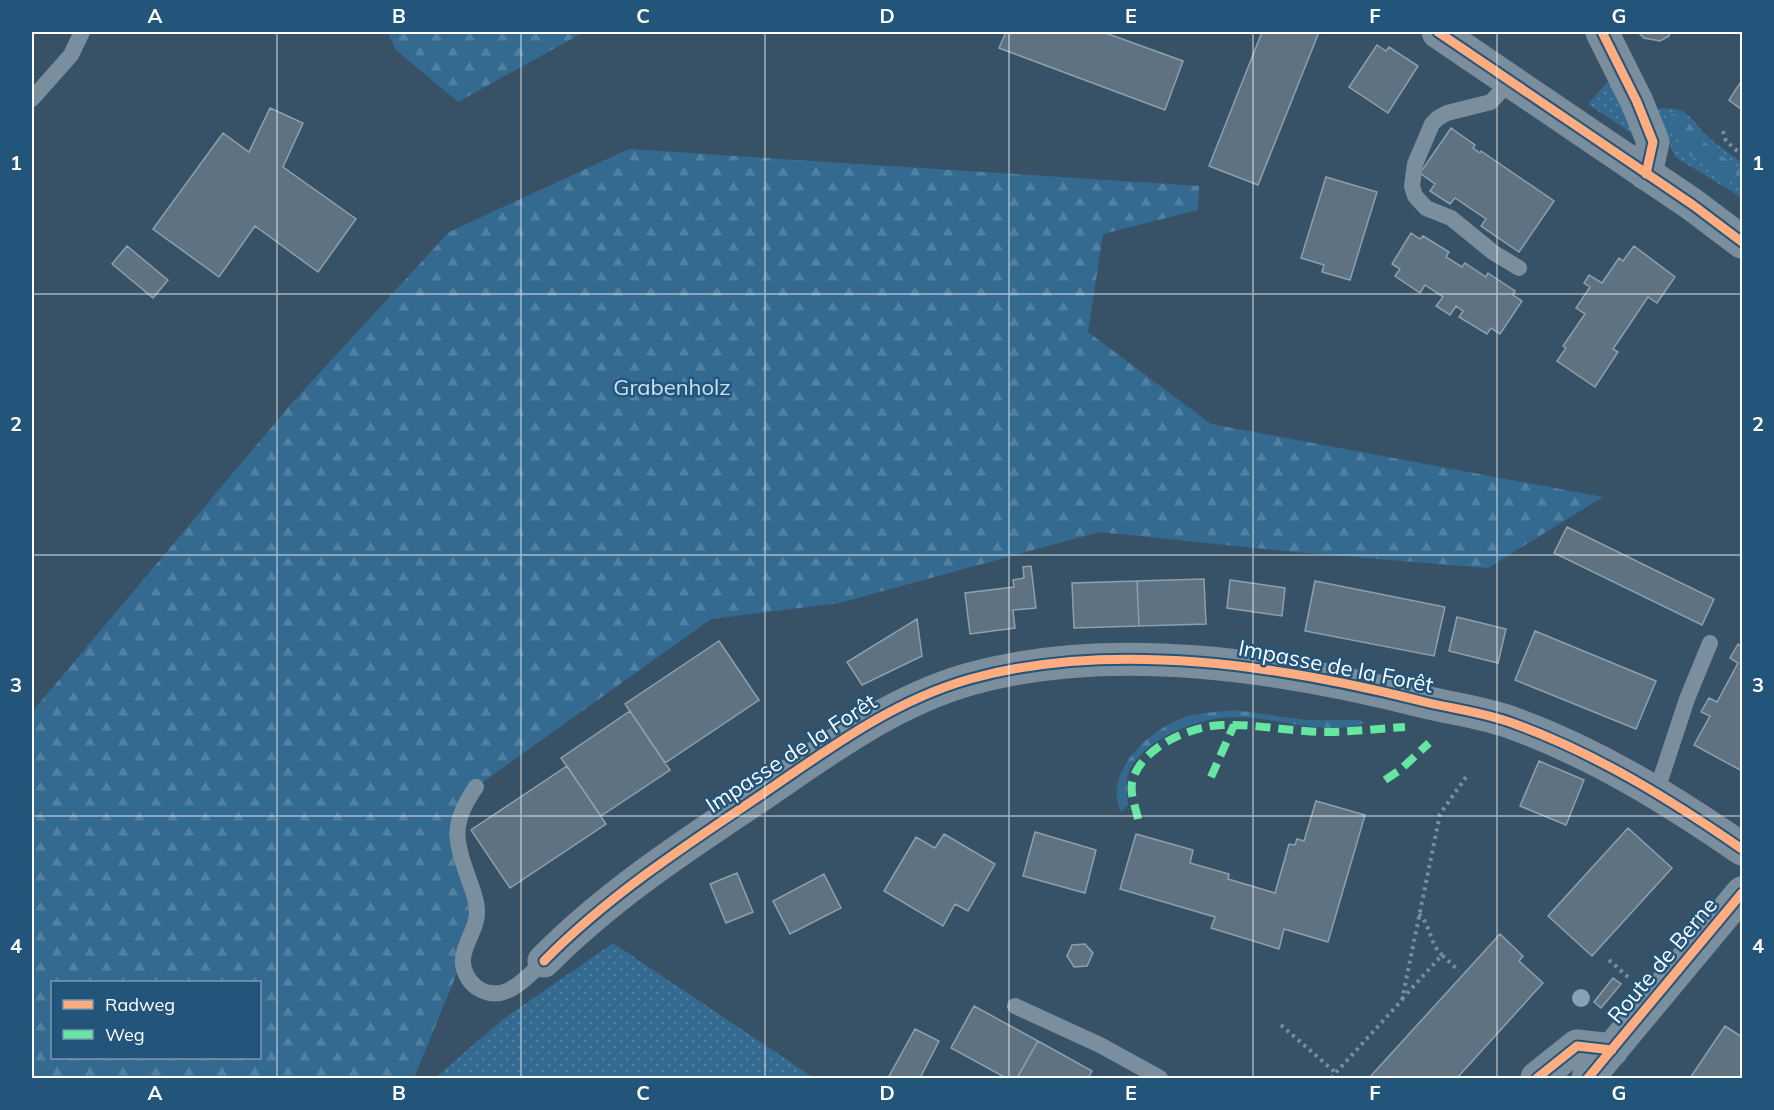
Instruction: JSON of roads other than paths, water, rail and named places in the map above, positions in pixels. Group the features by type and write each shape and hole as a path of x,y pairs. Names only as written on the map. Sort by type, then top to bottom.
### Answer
{"main road":[{"path":"1438,32 1743,242"},
{"name":"Route de Berne","path":"1588,1078 1743,893"}],"street":[{"path":"1602,32 1637,102 1653,142 1646,174"},
{"name":"Impasse de la Forêt","path":"544,961 584,924 692,841 858,729 925,696 968,680 1008,670 1072,663 1165,661 1273,669 1338,681 1513,722 1605,763 1743,849"},
{"path":"1537,1078 1577,1046 1612,1050"}],"lane":[{"path":"32,99 71,55 82,32"},
{"path":"1510,81 1491,102 1447,113 1432,124 1415,164 1412,186 1415,196 1426,208 1459,223 1494,253 1519,268"},
{"path":"1656,793 1687,699 1710,643"},
{"path":"476,787 458,817 456,831 478,914 466,942 462,962 466,975 473,985 486,993 500,995 516,986 544,961"},
{"path":"1015,1006 1100,1044 1160,1078"}],"park label":[{"name":"Grabenholz","path":"672,387"}]}
